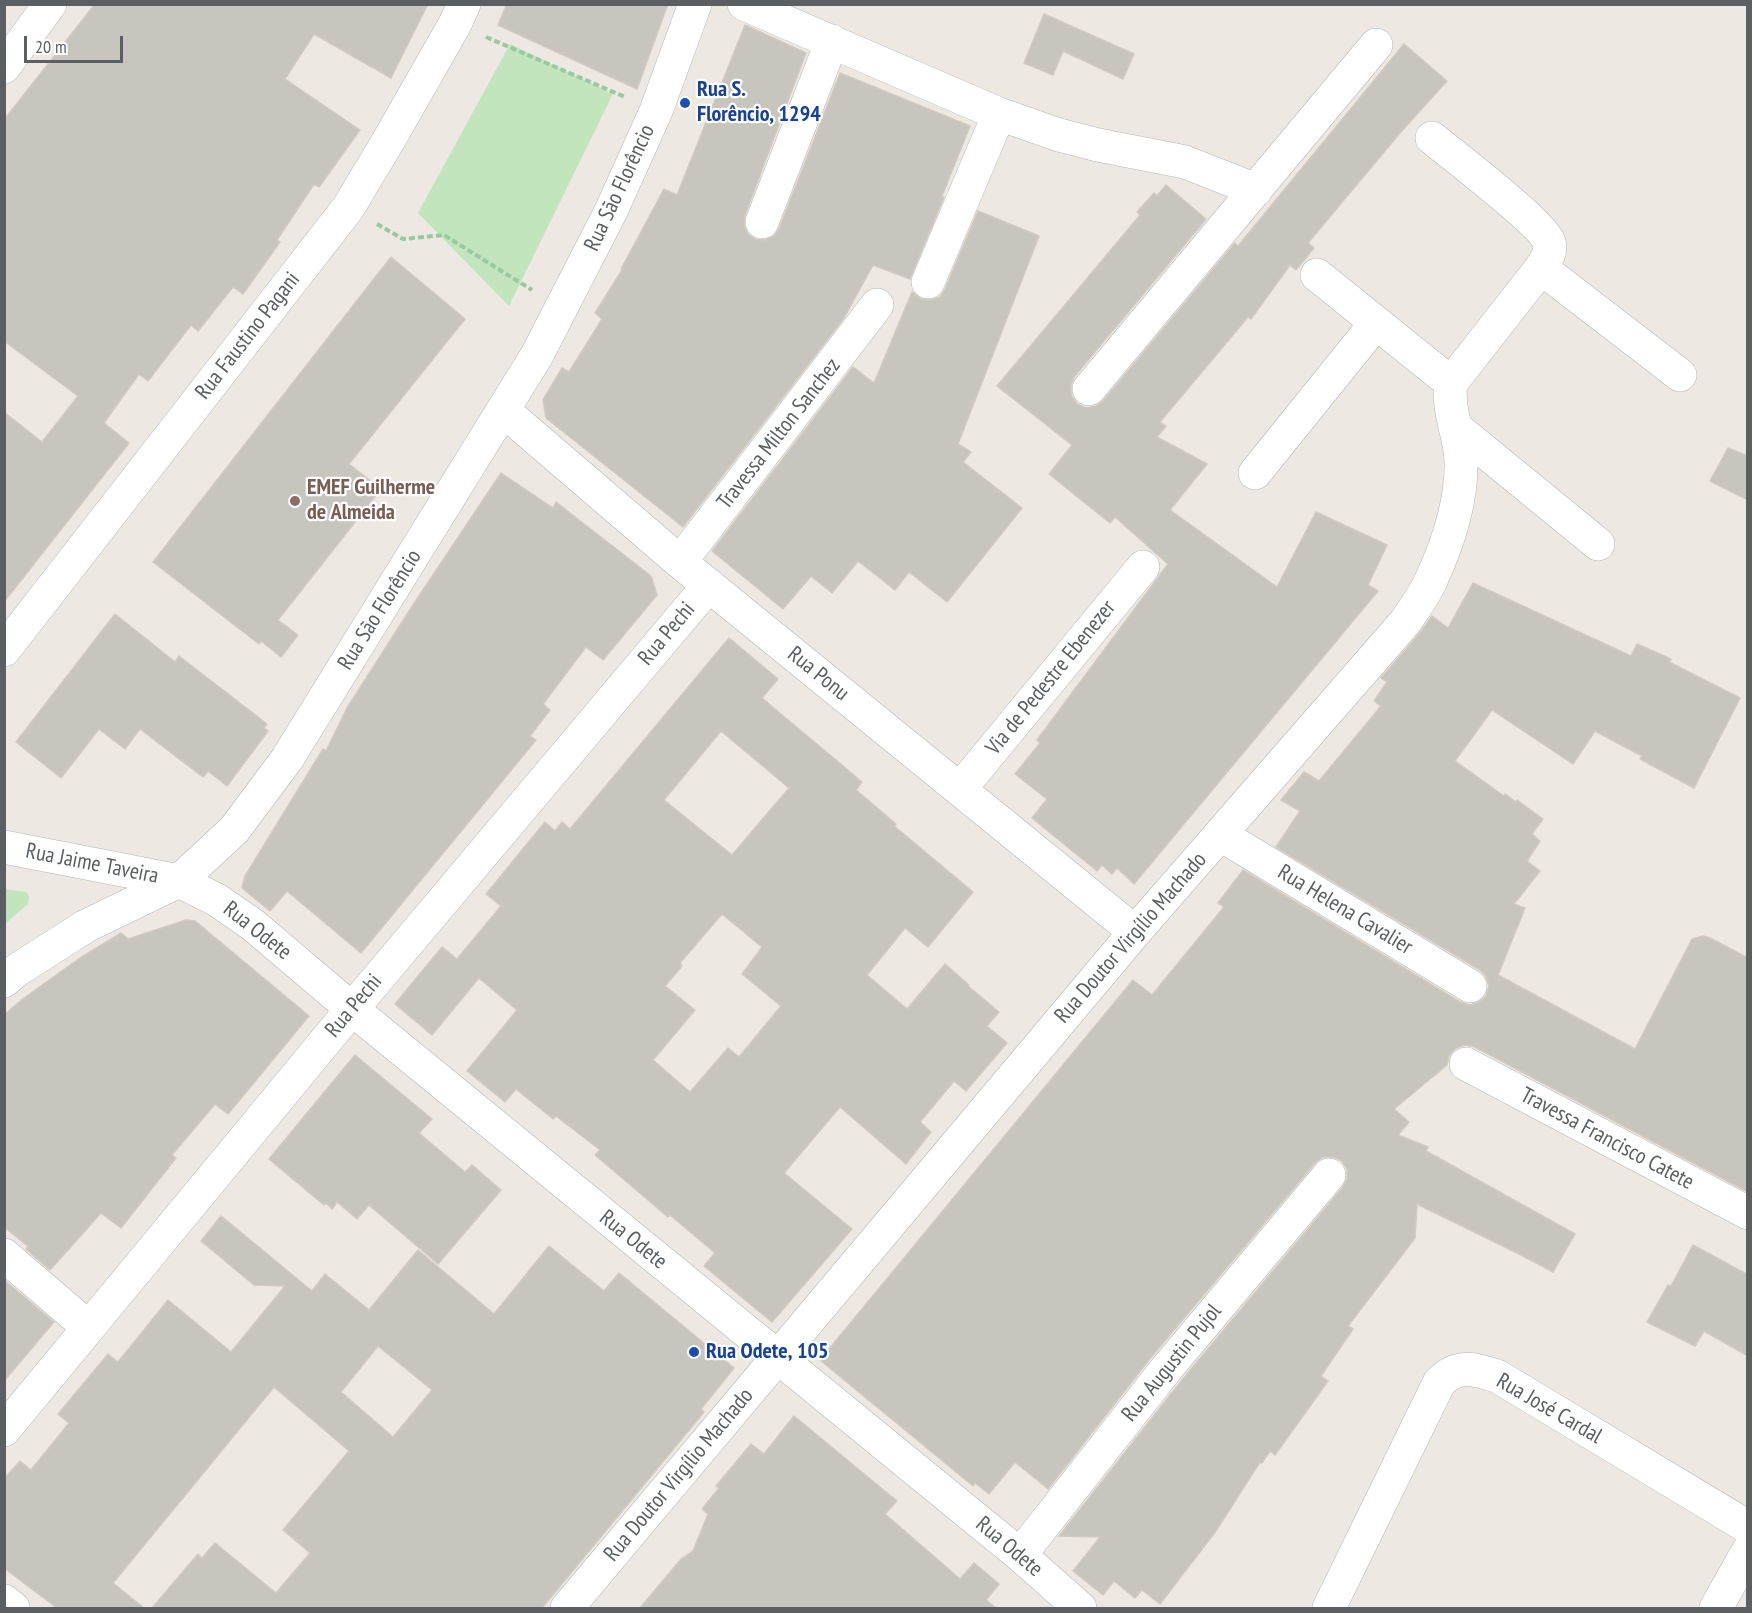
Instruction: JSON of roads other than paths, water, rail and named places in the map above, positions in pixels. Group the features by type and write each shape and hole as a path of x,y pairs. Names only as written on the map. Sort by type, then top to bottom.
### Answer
{"street":[{"path":"4,67 50,4"},
{"name":"Rua São Florêncio","path":"4,981 17,970 86,926 179,881 234,830 287,759 537,355 611,211 656,111 695,4"},
{"path":"744,4 999,114 1059,135 1185,162 1256,190"},
{"name":"Rua Faustino Pagani","path":"4,650 348,207 390,138 459,14"},
{"path":"762,222 832,41"},
{"path":"1089,389 1376,45"},
{"path":"928,282 999,114"},
{"path":"1317,275 1451,383 1541,268 1548,257 1550,246 1546,235 1529,219 1432,138"},
{"path":"1541,268 1680,375"},
{"name":"Travessa Milton Sanchez","path":"680,562 877,305"},
{"path":"1255,474 1376,323"},
{"name":"Rua Doutor Virgílio Machado","path":"567,1608 1135,932 1406,621 1432,578 1457,508 1461,459 1449,400 1451,383"},
{"name":"Rua Ponu","path":"504,411 680,562 1135,932"},
{"path":"1455,427 1598,544"},
{"name":"Via de Pedestre Ebenezer","path":"960,789 1143,567"},
{"name":"Rua Pechi","path":"4,1430 352,1009 708,585"},
{"name":"Rua Helena Cavalier","path":"1221,835 1470,986"},
{"name":"Rua Jaime Taveira","path":"4,847 179,881"},
{"name":"Rua Odete","path":"179,881 218,900 254,925 352,1009 1020,1555 1080,1608"},
{"name":"Travessa Francisco Catete","path":"1466,1064 1748,1213"},
{"name":"Rua Augustin Pujol","path":"1020,1555 1167,1368 1329,1175"},
{"path":"4,1255 88,1327"},
{"name":"Rua José Cardal","path":"1329,1608 1439,1383 1447,1374 1460,1369 1497,1376 1748,1527"},
{"path":"1716,1608 1748,1551"},
{"path":"4,1601 14,1608"}],"place":[{"name":"Rua S. Florêncio, 1294","path":"685,103"},
{"name":"EMEF Guilherme de Almeida","path":"295,501"},
{"name":"Rua Odete, 105","path":"694,1352"}]}
